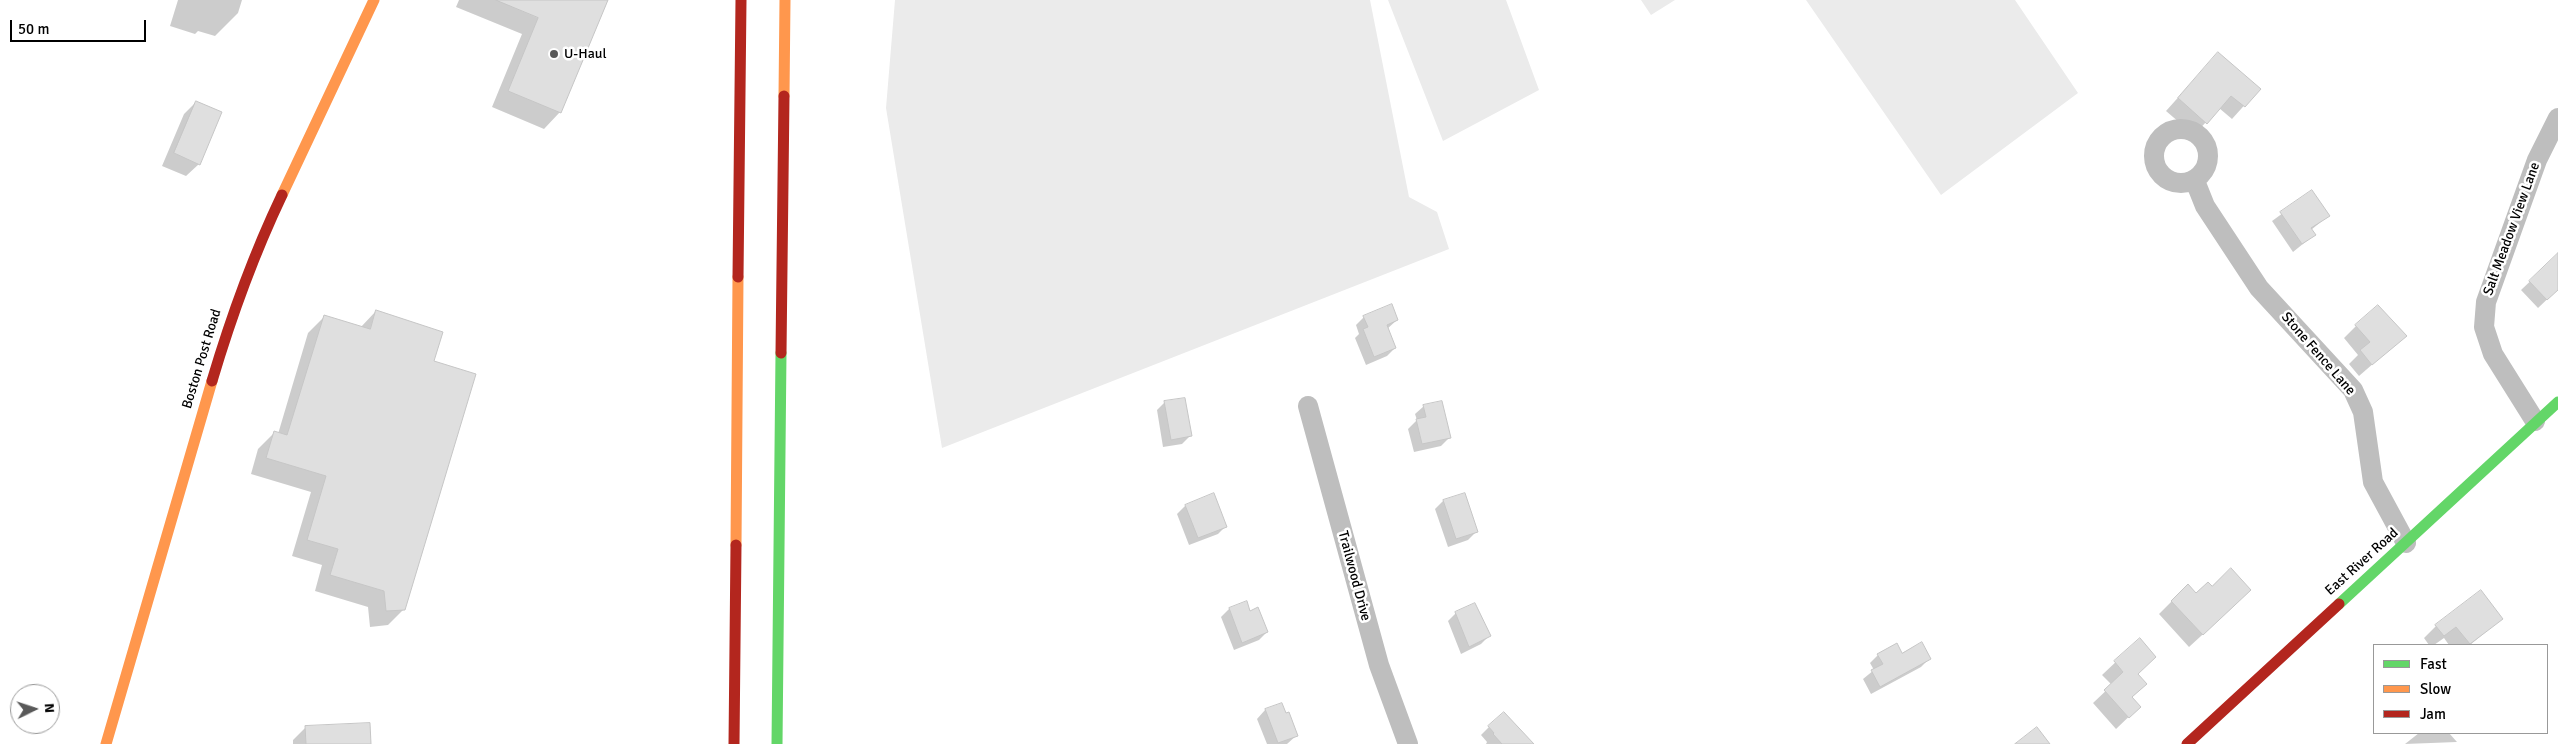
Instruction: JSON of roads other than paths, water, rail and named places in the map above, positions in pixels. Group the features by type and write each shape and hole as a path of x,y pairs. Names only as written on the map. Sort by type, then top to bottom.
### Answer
{"main road":[{"name":"Boston Post Road","path":"106,744 204,403 237,300 257,248 374,0"},
{"path":"734,744 741,0"},
{"path":"777,744 785,0"},
{"name":"East River Road","path":"2187,744 2535,421 2558,402"}],"street":[{"name":"Salt Meadow View Lane","path":"2535,421 2493,354 2484,327 2486,302 2537,160 2558,118"},
{"name":"Stone Fence Lane","path":"2195,181 2205,206 2259,288 2353,390 2363,412 2372,482 2406,542"},
{"name":"Trailwood Drive","path":"1308,406 1379,665 1408,744"}],"place":[{"name":"U-Haul","path":"554,54"}]}
